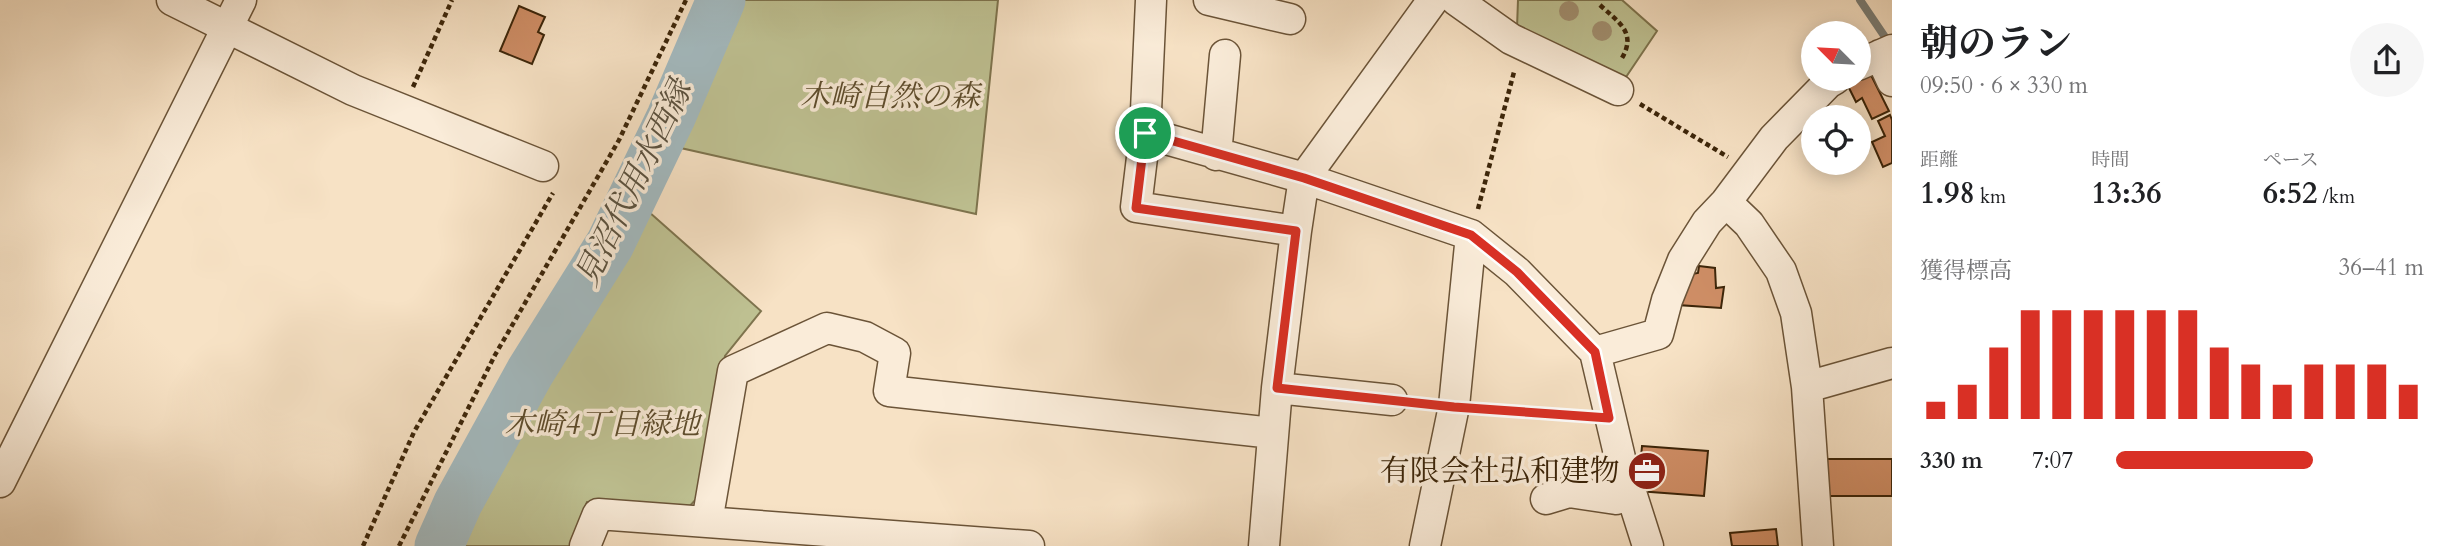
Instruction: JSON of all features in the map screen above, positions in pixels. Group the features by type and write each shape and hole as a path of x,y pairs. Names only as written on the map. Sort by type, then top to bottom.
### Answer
{"street":[{"path":"172,0 353,90 543,166"},
{"path":"0,482 242,0"},
{"path":"1151,0 1145,133 1136,208 1296,231"},
{"path":"1209,0 1290,19"},
{"path":"1264,546 1277,388 1304,178 1433,0"},
{"path":"1456,0 1522,44 1618,90"},
{"path":"1216,155 1225,55"},
{"path":"1595,352 1658,334 1667,300 1683,260 1707,222 1726,202 1774,138 1820,91"},
{"path":"1145,133 1304,178 1471,235 1517,272 1595,352 1609,418 1648,546"},
{"path":"1726,202 1749,224 1781,271 1796,313 1807,387 1818,546"},
{"path":"1425,546 1454,407 1471,235"},
{"path":"712,531 733,371 827,328 865,337 895,353 889,391 1273,433"},
{"path":"1807,387 1892,363"},
{"path":"1277,388 1392,400"},
{"path":"1546,499 1569,492 1616,499 1631,493"},
{"path":"585,546 597,514 712,531 856,540 1029,546"}],"path":[{"path":"403,110 452,0"},
{"path":"399,546 495,355 619,140 686,0"},
{"path":"1601,5 1627,33 1629,46 1622,58"},
{"path":"1471,235 1522,44"},
{"path":"1618,90 1750,170"},
{"path":"363,546 414,432 557,187 543,166"},
{"path":"1454,407 1609,418"}],"green space":[{"name":"木崎自然の森","path":"730,0 998,0 976,214 676,147 649,212 761,311 725,356 700,495 687,509 587,502 570,546 448,546 501,437 626,234"},
{"path":"1518,0 1622,0 1657,31 1624,80 1517,28"}],"building":[{"path":"519,6 545,17 538,32 544,35 532,64 500,51"},
{"path":"1871,75 1889,111 1872,119 1871,105 1865,105 1862,98 1856,102 1850,91 1871,91"},
{"path":"1890,115 1892,163 1883,167 1872,142 1885,136 1878,121"},
{"path":"1699,266 1715,268 1716,288 1724,287 1721,308 1678,305 1692,274 1698,273"},
{"path":"1642,446 1708,451 1704,496 1638,491"},
{"path":"1827,459 1892,459 1892,496 1827,496"},
{"path":"1776,529 1778,546 1732,546 1730,533"}],"waterway":[{"name":"見沼代用水西縁","path":"439,546 458,503 530,372 610,244 671,117 721,0"},
{"path":"1860,0 1885,37"}],"place":[{"name":"有限会社弘和建物","path":"1647,471"}],"route":[{"path":"1145,133 1304,178 1471,235 1517,272 1595,352 1609,418 1454,407 1277,388 1296,231 1136,208 1145,133"}],"park label":[{"name":"木崎4丁目緑地","path":"602,424"}]}
